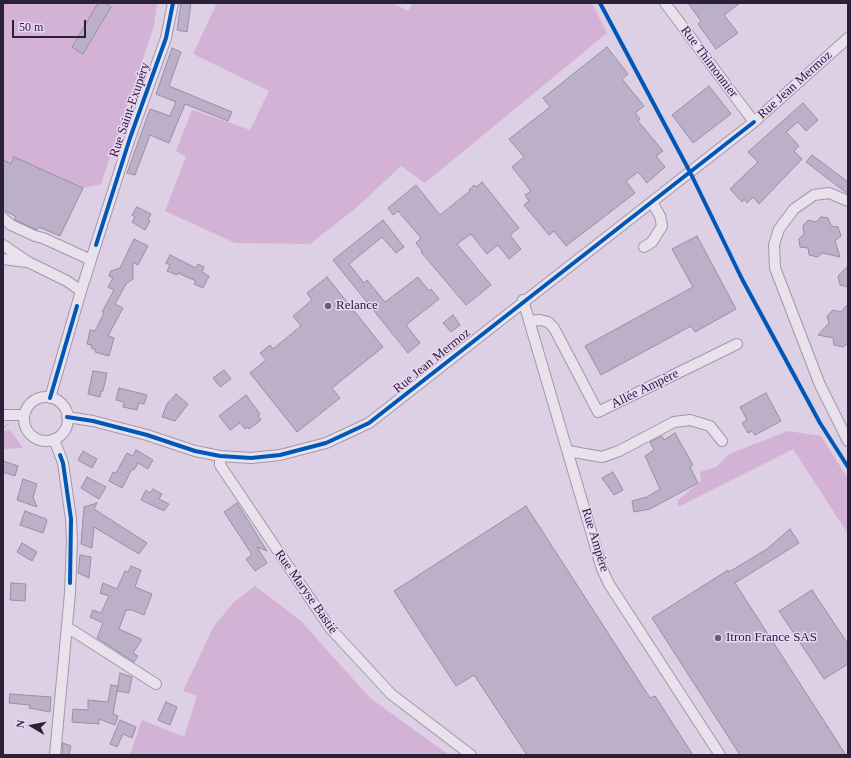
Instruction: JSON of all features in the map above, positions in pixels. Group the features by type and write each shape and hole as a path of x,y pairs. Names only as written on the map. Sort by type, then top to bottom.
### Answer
{"street":[{"name":"Rue Saint-Exupéry","path":"50,398 90,260 130,138 166,38 172,3"},
{"name":"Rue Thimonnier","path":"665,3 754,122"},
{"name":"Rue Jean Mermoz","path":"67,417 101,423 146,434 195,451 220,456 251,458 307,449 326,444 369,423 523,300 652,202 754,122 847,37"},
{"path":"848,201 829,193 814,195 794,209 779,229 774,245 775,268 780,282 820,385 848,441"},
{"path":"644,247 652,242 662,226 660,216 652,202"},
{"path":"3,218 11,225 90,260"},
{"path":"3,246 28,262 67,281 81,291"},
{"path":"3,259 28,262"},
{"name":"Rue Ampère","path":"523,300 602,569 720,755"},
{"name":"Allée Ampère","path":"529,321 540,320 548,322 554,328 598,412 737,344"},
{"path":"50,398 62,405 67,417 64,430 54,439 48,441 35,438 26,429 24,415 31,403 37,400 50,398"},
{"path":"3,415 24,415"},
{"path":"568,451 602,457 618,451 674,422 690,420 710,426 722,441"},
{"path":"54,439 63,463 71,519 71,564 67,624 55,755"},
{"name":"Rue Maryse Bastié","path":"220,456 220,465 330,628 391,694 471,755"},
{"path":"67,624 156,684"}],"shaded area":[{"path":"3,3 157,3 154,26 101,184 83,188 60,236 39,227 36,233 16,222 16,216 3,210"},
{"path":"217,3 393,3 408,11 413,3 592,3 607,33 425,183 401,166 356,208 310,244 235,243 165,211 186,157 176,151 192,110 250,130 269,91 193,54"},
{"path":"10,430 23,448 3,449 3,431"},
{"path":"788,431 821,436 848,479 848,534 793,449 678,507 678,500 701,481 700,472 716,467 729,454"},
{"path":"255,586 301,621 370,698 449,755 130,755 142,720 184,737 197,696 183,691 214,626 234,602"}],"building":[{"path":"98,3 105,3 111,7 83,54 72,47"},
{"path":"181,3 191,3 187,32 177,30"},
{"path":"688,3 740,3 724,15 738,33 716,49 698,24 701,21"},
{"path":"607,47 628,74 622,79 644,106 635,113 640,119 638,121 663,151 656,156 665,167 647,183 638,172 626,181 635,193 566,246 554,231 549,235 524,205 529,201 525,195 531,191 512,167 524,157 509,139 550,107 543,98"},
{"path":"172,48 181,52 169,86 232,112 228,121 185,104 169,143 150,135 135,175 127,173 150,109 170,116 176,102 156,94"},
{"path":"709,86 731,114 693,143 672,115"},
{"path":"803,103 818,120 806,131 798,122 786,132 799,146 794,151 802,159 759,204 753,197 747,203 744,199 742,202 730,189 758,162 748,152"},
{"path":"812,155 848,182 848,194 806,162"},
{"path":"14,157 83,188 60,236 39,227 37,230 15,220 15,216 3,210 3,160 11,164"},
{"path":"482,182 519,228 510,235 521,249 509,259 498,245 487,254 471,234 457,244 491,285 466,305 421,252 422,251 416,243 421,238 398,211 393,215 388,208 416,185 440,215 470,191 469,190 474,185 476,187"},
{"path":"137,207 151,214 148,220 150,221 145,230 132,222 135,217 132,215"},
{"path":"821,217 828,218 831,226 838,227 841,236 835,241 840,257 822,253 818,257 809,255 808,248 800,247 799,239 804,234 803,226 808,220 816,222"},
{"path":"383,220 404,247 396,253 382,237 349,264 364,283 367,280 385,302 418,277 429,291 431,289 439,299 406,325 420,343 408,353 333,260"},
{"path":"697,236 736,309 695,332 691,326 601,375 585,346 693,287 672,249"},
{"path":"134,239 148,246 138,265 133,262 133,279 126,284 115,304 123,308 108,336 114,338 109,356 95,352 96,350 91,348 92,345 87,344 90,330 95,331 104,313 102,312 114,290 108,287 113,278 109,276 111,271 120,268"},
{"path":"170,255 196,268 198,264 204,267 202,272 209,276 203,288 194,284 196,281 178,273 177,275 167,271 170,265 166,263"},
{"path":"848,266 848,287 840,285 838,276"},
{"path":"327,277 383,347 332,388 340,398 297,432 250,373 266,360 260,353 270,345 273,349 301,326 293,316 312,300 307,293"},
{"path":"848,304 848,343 843,347 834,345 833,338 818,335 829,323 827,316 833,310 841,312"},
{"path":"453,315 460,325 451,332 443,323"},
{"path":"224,370 231,379 220,387 213,378"},
{"path":"93,371 107,373 100,397 88,394"},
{"path":"119,388 147,395 144,404 139,403 137,410 123,407 124,402 116,400"},
{"path":"766,393 781,421 755,435 752,431 748,433 742,423 747,420 740,407"},
{"path":"176,394 188,404 175,421 162,417 167,404"},
{"path":"246,395 260,414 258,416 261,420 249,429 248,427 245,429 240,423 230,430 219,416"},
{"path":"675,433 693,465 690,467 698,483 650,509 634,512 632,501 647,497 660,489 645,456 654,450 650,442 662,436 664,440"},
{"path":"136,450 153,460 148,469 138,463 134,470 132,469 122,488 109,481 113,472 116,473 127,453 133,456"},
{"path":"83,451 97,459 92,468 78,460"},
{"path":"3,461 18,466 15,476 3,472"},
{"path":"613,472 623,490 614,495 602,478"},
{"path":"87,477 106,487 99,499 81,488"},
{"path":"23,479 37,484 33,497 37,507 17,500"},
{"path":"153,489 162,494 159,499 169,504 164,511 141,500 146,490 150,493"},
{"path":"97,503 94,509 147,543 139,554 94,527 92,548 81,544 84,507"},
{"path":"237,503 267,551 257,547 267,563 255,571 246,559 251,556 251,553 224,512"},
{"path":"526,506 650,698 655,696 693,755 527,755 474,675 456,686 394,591"},
{"path":"25,511 46,519 47,521 43,533 20,525"},
{"name":"Itron France SAS","path":"790,529 799,543 735,583 846,755 740,755 652,618 728,570 729,572 767,549"},
{"path":"22,543 37,552 32,561 17,552"},
{"path":"80,555 91,557 89,578 78,573"},
{"path":"131,566 141,570 135,587 152,594 144,615 132,610 126,610 119,629 141,639 133,653 138,656 134,662 97,638 103,623 90,617 93,610 101,613 109,596 100,593 103,583 117,589 125,571 128,572"},
{"path":"11,583 26,584 25,601 10,600"},
{"path":"812,590 848,644 848,664 824,679 779,611"},
{"path":"120,673 132,677 129,693 117,691"},
{"path":"111,685 118,686 113,714 118,716 115,725 99,719 99,724 72,722 73,709 88,710 88,700 108,702"},
{"path":"10,694 51,697 50,712 29,708 30,705 9,703"},
{"path":"166,702 177,707 170,725 158,720"},
{"path":"120,720 136,727 132,738 123,734 117,747 110,744"},
{"path":"63,743 71,746 69,755 62,755"}],"cycle path":[{"path":"96,245 130,138 166,38 173,3"},
{"path":"600,3 690,172 742,279 820,423 848,467"},
{"path":"67,417 93,421 147,435 195,451 220,456 251,458 280,455 326,443 369,423 754,122"},
{"path":"50,398 77,306"},
{"path":"60,455 63,463 71,519 70,583"}],"place":[{"name":"Relance","path":"328,306"},
{"name":"Itron France SAS","path":"718,638"}]}
